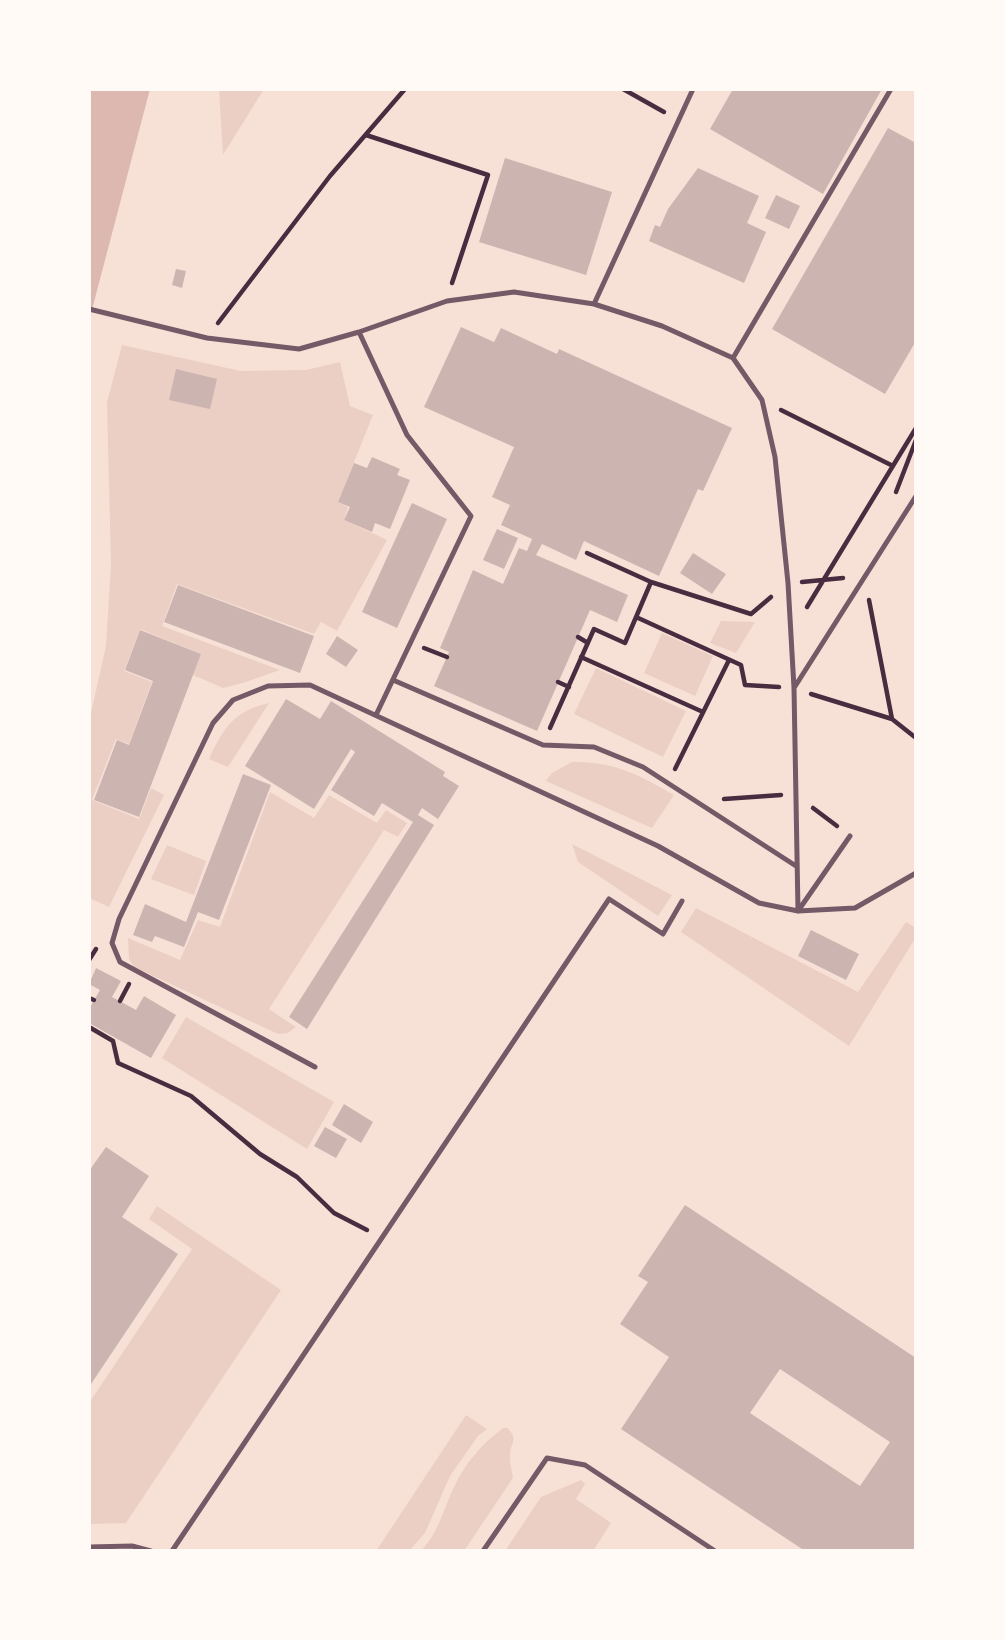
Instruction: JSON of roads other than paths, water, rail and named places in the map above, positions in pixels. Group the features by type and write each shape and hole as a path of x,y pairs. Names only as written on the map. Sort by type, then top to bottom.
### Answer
{"lane":[{"path":"594,304 693,89"},
{"path":"733,358 891,89"},
{"path":"89,309 207,338 299,349 447,301 514,292 594,304 662,326 733,358 762,400 775,457 788,583 794,688 798,911"},
{"path":"359,331 407,435 471,516 376,715"},
{"path":"794,688 916,496"},
{"path":"393,680 543,745 594,747 643,767 796,866"},
{"path":"315,1067 120,962 112,943 118,919 213,723 233,700 268,686 310,685 658,846 759,903 798,911 855,908 916,873"},
{"path":"798,911 850,836"},
{"path":"172,1551 609,899 663,934 682,901"},
{"path":"484,1551 547,1458 585,1465 715,1551"},
{"path":"89,1547 132,1546 151,1551"}]}
